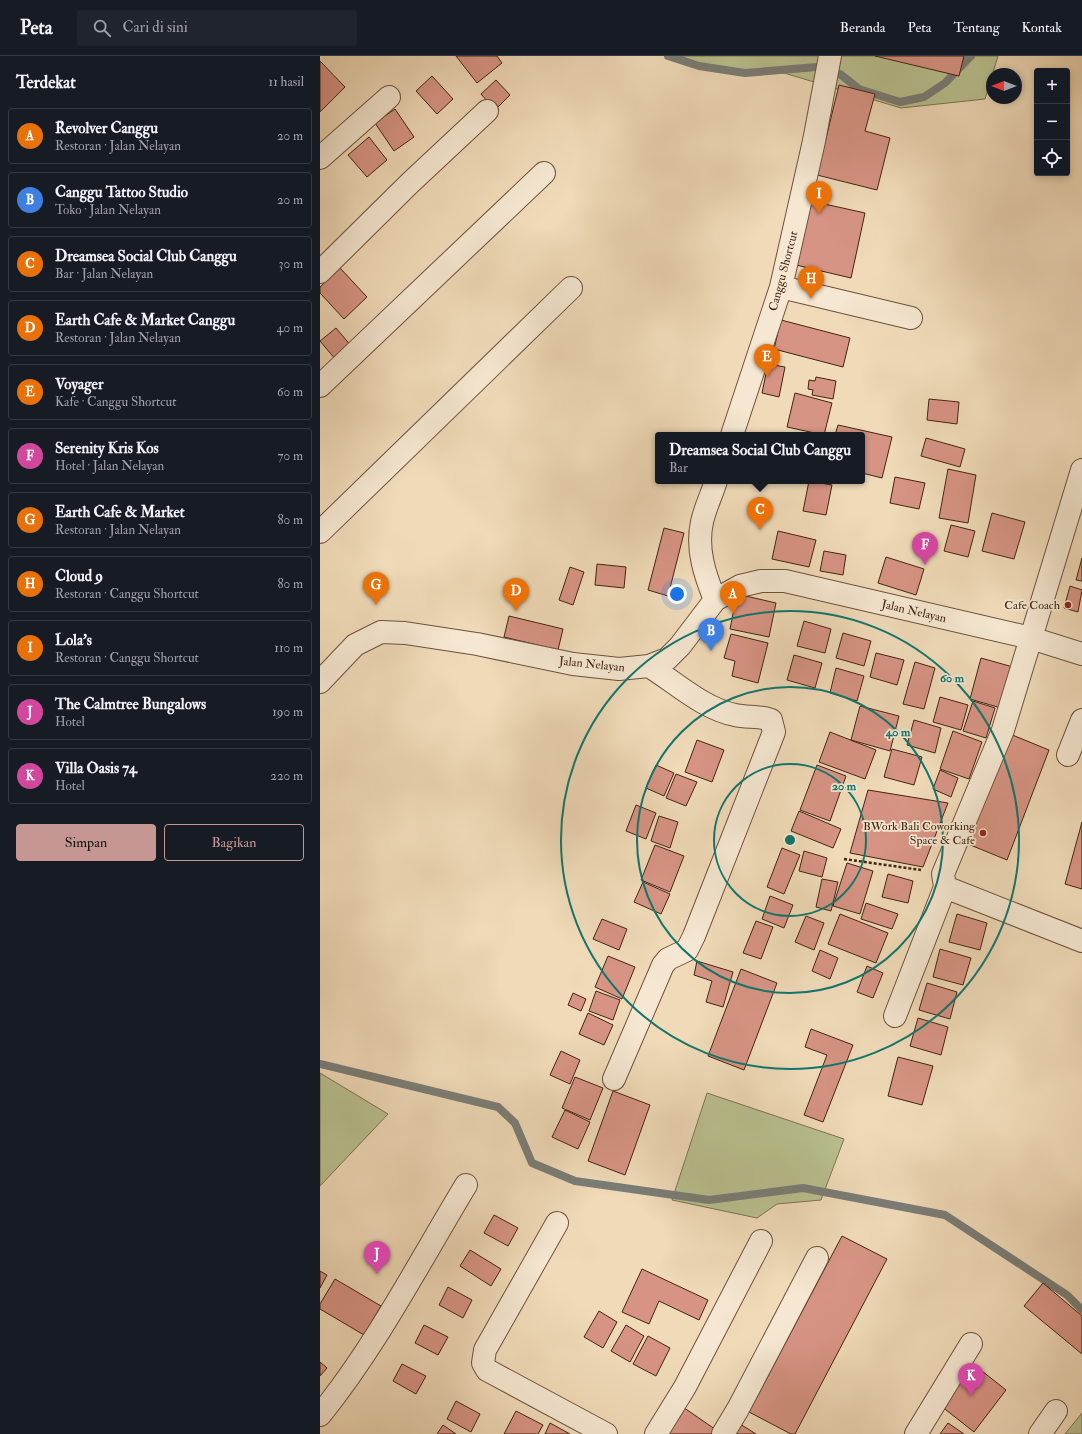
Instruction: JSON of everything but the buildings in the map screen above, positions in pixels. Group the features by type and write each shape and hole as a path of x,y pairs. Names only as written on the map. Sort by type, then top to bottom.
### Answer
{"street":[{"name":"Canggu Shortcut","path":"733,432 781,287 814,141 830,56"},
{"path":"320,158 389,97"},
{"path":"320,272 410,183 487,111"},
{"path":"320,386 544,173"},
{"path":"781,287 912,318"},
{"path":"320,532 571,288"},
{"path":"895,1016 944,880 1003,730 1082,470"},
{"path":"715,484 702,523 701,540 702,567 715,600"},
{"name":"Jalan Nelayan","path":"320,682 355,645 380,632 405,633 477,644 572,664 619,669 649,666 667,658 680,646 715,600 740,586 761,581 785,581 1031,638 1082,654"},
{"path":"614,1079 663,965 668,959 687,950 694,936 774,732 771,720 761,716 736,716 711,706 649,666"},
{"path":"1068,755 1082,720"},
{"path":"944,880 1082,941"},
{"path":"320,1415 343,1386 368,1348 466,1185"},
{"path":"557,1223 485,1350 484,1363 487,1370 606,1434"},
{"path":"656,1434 685,1387 761,1241"},
{"path":"723,1434 738,1410 817,1258"},
{"path":"916,1434 971,1344"},
{"path":"1040,1434 1056,1411"}],"path":[{"path":"844,859 944,880"}],"green space":[{"path":"681,56 998,56 994,68 986,68 985,99 901,108 784,73 720,72"},
{"path":"320,1073 388,1114 320,1186"},
{"path":"707,1093 844,1139 821,1200 777,1204 757,1218 672,1200"},
{"path":"1082,1413 1082,1434 1065,1434"}],"waterway":[{"path":"668,56 699,66 745,73 817,67 840,74 859,89 900,102 924,97 945,83 971,56"},
{"path":"320,1064 498,1107 515,1123 532,1163 575,1181 709,1200 803,1188 945,1215 1067,1295 1082,1310"}],"place":[{"name":"Lola’s","path":"819,214"},
{"name":"Cloud 9","path":"811,299"},
{"name":"Voyager","path":"767,377"},
{"name":"Dreamsea Social Club Canggu","path":"760,530"},
{"name":"Serenity Kris Kos","path":"925,565"},
{"name":"Earth Cafe & Market","path":"376,605"},
{"name":"Cafe Coach","path":"1068,605"},
{"name":"Earth Cafe & Market Canggu","path":"516,611"},
{"name":"Revolver Canggu","path":"733,614"},
{"name":"Canggu Tattoo Studio","path":"711,651"},
{"name":"BWork Bali Coworking Space & Cafe","path":"983,833"},
{"name":"The Calmtree Bungalows","path":"377,1274"},
{"name":"Villa Oasis 74","path":"971,1396"}]}
